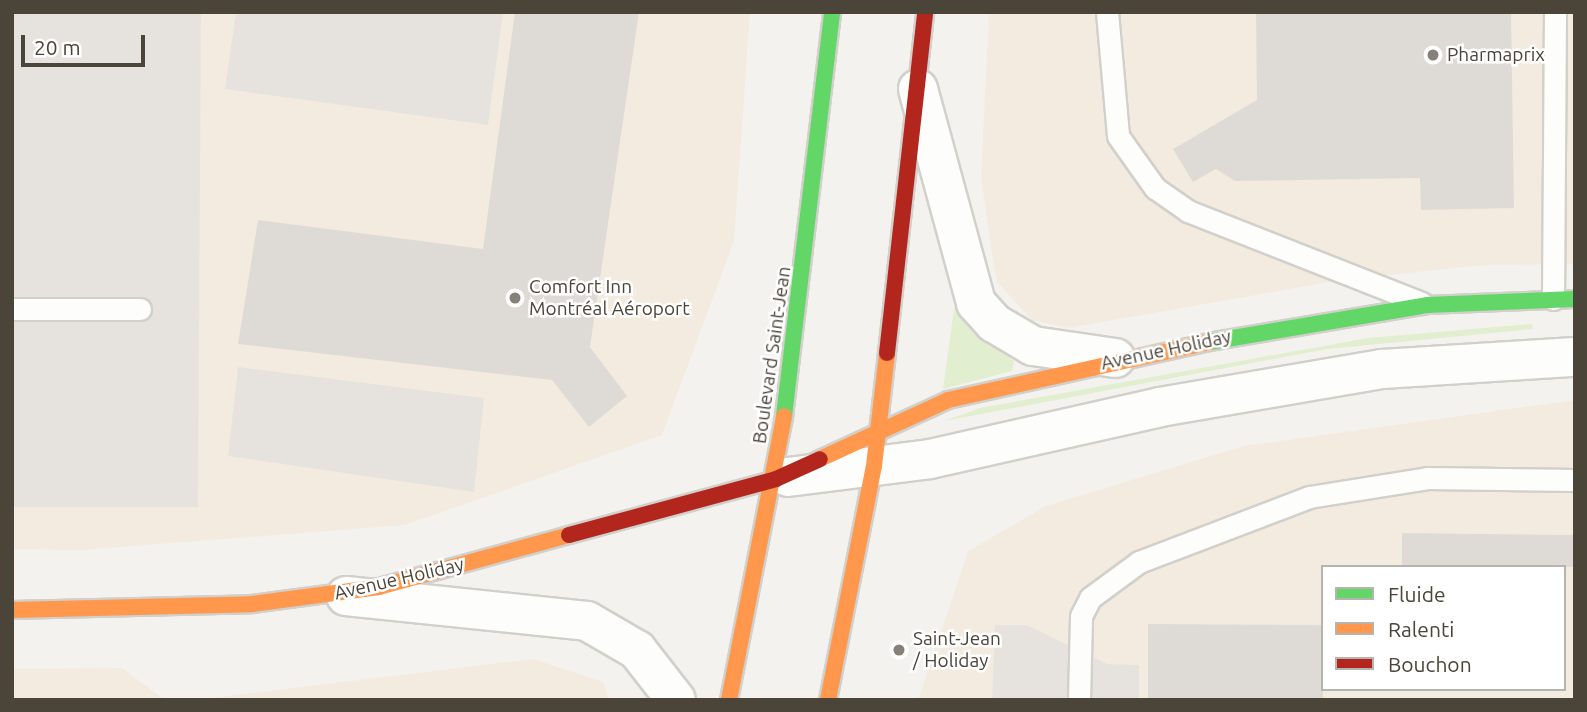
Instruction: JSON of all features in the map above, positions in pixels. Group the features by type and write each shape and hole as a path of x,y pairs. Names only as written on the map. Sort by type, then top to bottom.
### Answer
{"street":[{"name":"Boulevard Saint-Jean","path":"729,700 776,479 832,12"},
{"path":"828,700 876,448 925,12"},
{"path":"918,89 976,303 1027,343 1115,358"},
{"name":"Avenue Holiday","path":"876,448 948,400 1059,377 1115,358 1427,305 1575,299"},
{"name":"Avenue Holiday","path":"12,610 202,607 338,595 776,479 876,448 1382,369 1575,356"},
{"path":"338,595 587,621 637,650 676,700"}],"lane":[{"path":"1107,12 1118,136 1154,188 1188,211 1427,305"},
{"path":"1553,299 1555,12"},
{"path":"12,309 140,309"},
{"path":"1079,700 1081,616 1090,598 1139,562 1309,497 1427,478 1575,480"}],"shaded area":[{"path":"12,12 750,12 734,241 662,435 405,525 81,550 12,549"},
{"path":"12,12 201,12 198,507 12,507"},
{"path":"236,12 503,12 488,125 225,89"},
{"path":"989,12 1575,12 1575,264 1482,265 1341,280 1068,328 1032,320 997,282 981,177"},
{"path":"238,367 484,398 474,492 228,456"},
{"path":"1575,400 1575,700 918,700 968,551 1046,506 1244,446"},
{"path":"995,625 1027,625 1107,664 1139,665 1139,700 992,700"},
{"path":"533,659 603,682 609,700 193,700"},
{"path":"122,668 165,700 12,700 12,669"}],"green space":[{"path":"955,302 982,337 1014,361 1012,371 943,389"},
{"path":"1532,324 1533,329 1327,349 944,421 980,408 1368,338"}],"building":[{"path":"515,12 639,12 590,347 627,396 589,427 552,380 238,344 258,220 483,249"},
{"path":"1256,12 1511,12 1514,208 1421,210 1420,178 1235,181 1216,169 1193,182 1173,149 1257,100"},
{"path":"1402,533 1575,535 1575,567 1402,565"},
{"path":"1148,624 1321,625 1323,700 1148,700"}],"traffic: fast":[{"path":"784,416 832,12"},
{"path":"1209,342 1427,305 1575,299"}],"traffic: slow":[{"path":"820,459 948,400 1209,342"},
{"path":"828,700 874,466 887,353"},
{"path":"729,700 784,416"},
{"path":"12,610 252,604 379,587 569,535"}],"traffic: jam":[{"path":"887,353 925,12"},
{"path":"569,535 776,479 820,459"}],"place":[{"name":"Pharmaprix","path":"1433,55"},
{"name":"Comfort Inn Montréal Aéroport","path":"515,298"},
{"name":"Saint-Jean / Holiday","path":"899,650"}]}
